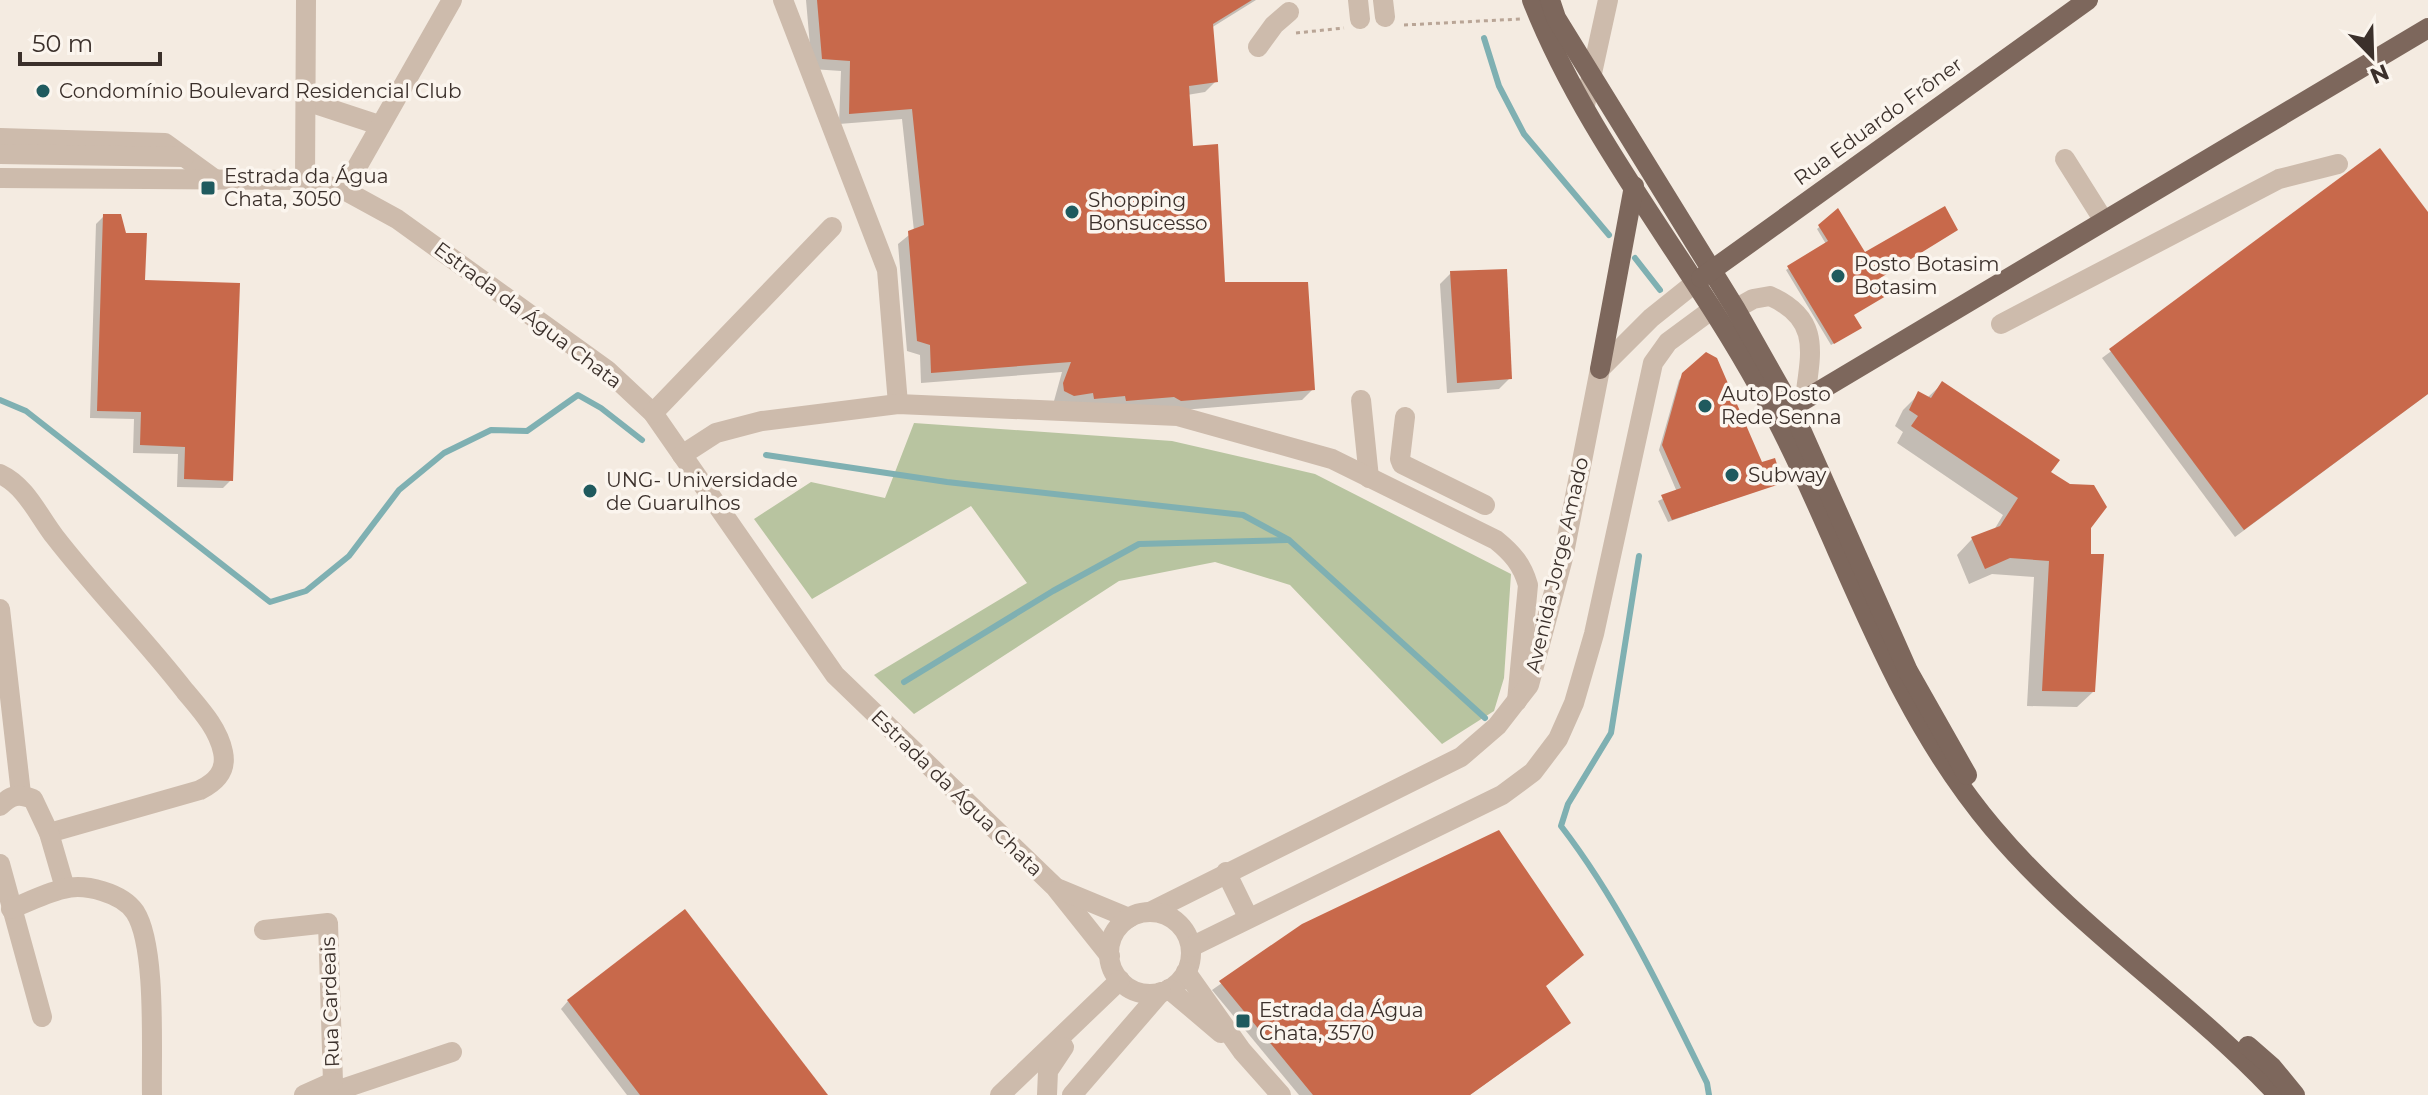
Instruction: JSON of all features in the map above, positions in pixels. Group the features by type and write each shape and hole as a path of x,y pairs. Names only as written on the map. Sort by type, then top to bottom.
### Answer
{"main road":[{"path":"1532,0 1560,63 1634,186 1704,276"},
{"path":"1550,0 1556,18 1723,311 1791,407 1908,671 1965,772 2080,907 2272,1067 2295,1095"},
{"name":"Rua Eduardo Frôner","path":"1704,276 2088,0"},
{"path":"1791,407 2428,28"},
{"path":"1600,369 1634,186"},
{"path":"1791,407 1870,629 1921,726 1952,775 1994,829 2062,899 2249,1063 2278,1095"}],"street":[{"path":"305,180 306,0"},
{"path":"344,190 452,0"},
{"path":"783,0 887,270 898,404"},
{"path":"1585,105 1608,0"},
{"path":"1258,47 1274,25 1289,12"},
{"path":"306,101 379,125"},
{"path":"0,138 165,143 216,180"},
{"path":"0,154 184,157"},
{"path":"2065,159 2104,221"},
{"path":"2001,324 2279,179 2338,164"},
{"name":"Estrada da Água Chata","path":"0,178 305,180 344,190 397,219 607,370 653,413 835,675 1055,887 1110,956"},
{"path":"653,413 832,227"},
{"path":"1600,369 1651,318 1704,276"},
{"path":"1191,947 1502,795 1533,772 1558,739 1574,703 1594,634 1653,363 1668,342 1723,311 1770,296 1798,314 1810,335 1812,352 1791,407"},
{"name":"Avenida Jorge Amado","path":"1150,912 1461,757 1497,726 1529,685 1563,558 1600,369"},
{"path":"1361,400 1369,478"},
{"path":"682,455 716,433 762,421 898,404 1178,416 1332,459 1496,540 1524,569 1528,585 1517,701"},
{"path":"1405,417 1402,464 1485,505"},
{"path":"0,474 22,490 55,537 153,650 210,723 224,754 224,766 219,776 200,790 49,833"},
{"path":"0,609 21,794"},
{"path":"0,806 9,797 21,794 33,799 49,833 65,888"},
{"path":"0,864 42,1017"},
{"path":"1226,872 1248,917"},
{"name":"Estrada da Água Chata","path":"1055,887 1129,918"},
{"path":"11,909 65,888 116,896 135,912 143,934 151,995 152,1095"},
{"path":"1072,1095 1165,990 1186,972 1191,947 1181,926 1162,913 1150,912 1129,918 1118,928 1110,956 1120,980 1138,992 1165,990 1242,1051"},
{"name":"Rua Cardeais","path":"264,930 328,923 336,1089"},
{"path":"1186,972 1242,1051 1281,1095"},
{"path":"1000,1095 1120,980"},
{"path":"1047,1095 1048,1071 1087,1014"},
{"path":"304,1095 336,1089 452,1052"}],"green space":[{"path":"914,423 1172,441 1315,474 1511,574 1504,678 1494,711 1442,744 1290,585 1215,562 1119,581 914,714 874,675 1027,583 971,506 812,599 754,519 811,482 885,498"}],"building":[{"name":"Shopping Bonsucesso","path":"817,0 1252,0 1213,24 1218,82 1189,86 1193,146 1218,144 1225,282 1308,282 1315,390 1181,401 1174,397 1126,401 1125,396 1094,399 1093,393 1074,396 1064,391 1063,383 1071,362 931,373 930,345 917,341 908,231 924,225 912,109 849,114 850,61 822,59"},
{"path":"2380,148 2428,212 2428,394 2244,530 2109,349"},
{"name":"Posto Botasim Botasim","path":"1945,206 1958,230 1877,280 1886,296 1854,315 1862,328 1834,344 1787,266 1828,241 1818,225 1838,208 1865,252"},
{"path":"103,214 121,214 126,233 147,233 145,280 240,283 233,481 184,479 185,447 140,445 141,412 97,411"},
{"path":"1507,269 1512,379 1457,383 1450,271"},
{"path":"1706,352 1717,358 1762,462 1775,458 1783,483 1672,520 1661,495 1681,488 1662,445 1682,373"},
{"path":"1942,381 2060,460 2051,472 2070,484 2094,485 2107,507 2091,528 2091,554 2104,554 2095,692 2042,691 2049,561 2010,558 1985,569 1971,537 2000,526 2018,498 1911,426 1918,416 1909,410 1918,391 1931,398"},
{"path":"1499,830 1584,955 1546,986 1571,1023 1470,1095 1313,1095 1219,981 1302,924"},
{"path":"685,909 828,1095 640,1095 567,1000"}],"waterway":[{"path":"1484,38 1499,86 1524,134 1609,235"},
{"path":"1635,258 1660,290"},
{"path":"0,400 26,411 270,602 306,591 349,556 399,490 444,453 491,430 527,431 578,395 601,408 642,440"},
{"path":"766,455 947,482 1243,515 1289,540 1485,718"},
{"path":"904,682 1053,591 1139,544 1287,540"},
{"path":"1639,556 1611,733 1568,804 1561,826 1603,887 1640,950 1707,1083 1709,1095"}],"place":[{"name":"Condomínio Boulevard Residencial Club","path":"43,91"},
{"name":"Estrada da Água Chata, 3050","path":"208,188"},
{"name":"Shopping Bonsucesso","path":"1072,212"},
{"name":"Posto Botasim Botasim","path":"1838,276"},
{"name":"Auto Posto Rede Senna","path":"1705,406"},
{"name":"Subway","path":"1732,475"},
{"name":"UNG- Universidade de Guarulhos","path":"590,491"},
{"name":"Estrada da Água Chata, 3570","path":"1243,1021"}]}
